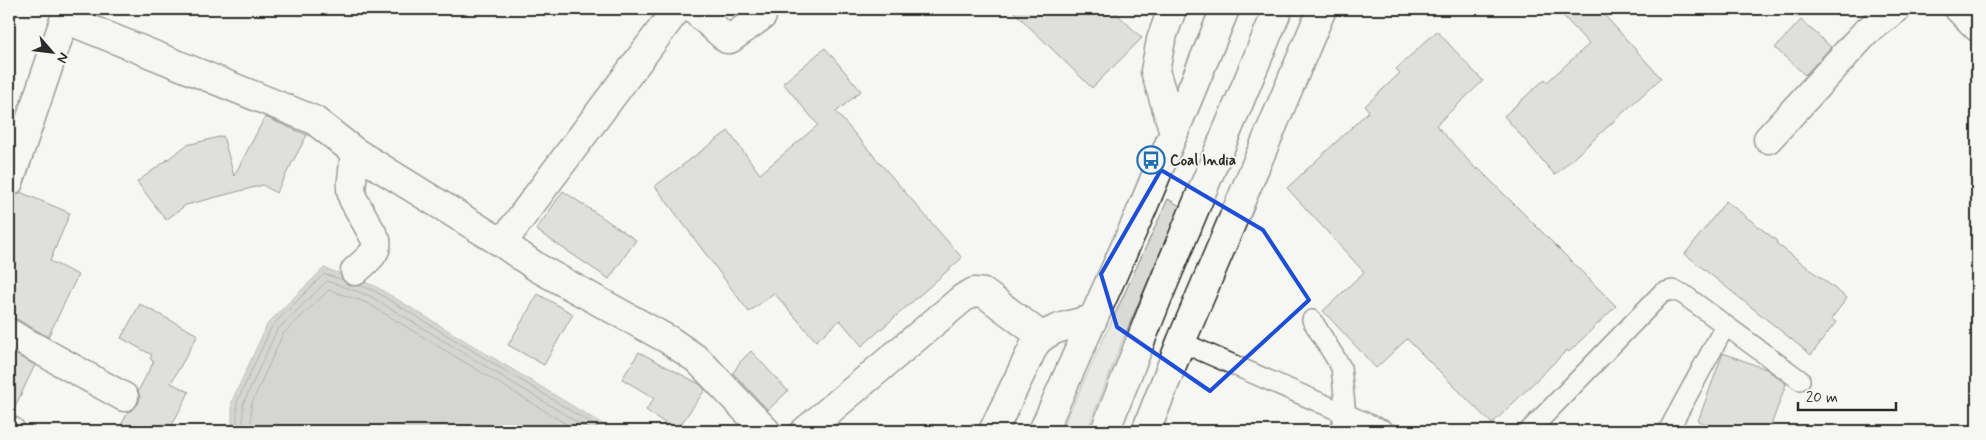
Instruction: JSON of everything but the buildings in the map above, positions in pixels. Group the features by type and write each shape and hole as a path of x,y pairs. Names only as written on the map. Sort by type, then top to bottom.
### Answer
{"street":[{"path":"502,243 677,9"},
{"path":"693,9 727,39 730,39 762,16"},
{"path":"1172,9 1161,40 1155,71 1174,132"},
{"path":"1043,431 1143,207 1225,9"},
{"path":"1105,431 1156,300 1278,9"},
{"path":"1146,431 1181,342 1322,9"},
{"path":"1768,139 1866,32 1896,9"},
{"path":"1958,9 1977,27"},
{"path":"9,182 67,14 314,120 355,152 502,243 538,268 669,340 698,360 766,431"},
{"path":"355,152 351,189 353,200 376,240 377,246 374,252 355,271"},
{"path":"805,431 963,298 974,292 984,293 1041,336"},
{"path":"993,431 1034,344 1041,336 1049,331 1094,319"},
{"path":"9,333 124,397"}],"lane":[{"path":"1529,431 1662,293 1672,290 1682,294 1800,380"},
{"path":"1312,320 1341,367 1342,423"},
{"path":"1668,431 1725,326"},
{"path":"1181,342 1342,423 1385,431"}],"highlighted area":[{"path":"1161,170 1263,230 1309,300 1210,391 1117,327 1101,274"}],"shaded area":[{"path":"1168,199 1180,206 1124,337 1087,431 1061,431"}],"water":[{"path":"324,268 375,286 612,430 232,431 232,401 268,323"}],"place":[{"name":"Coal India","path":"1151,160"}]}
